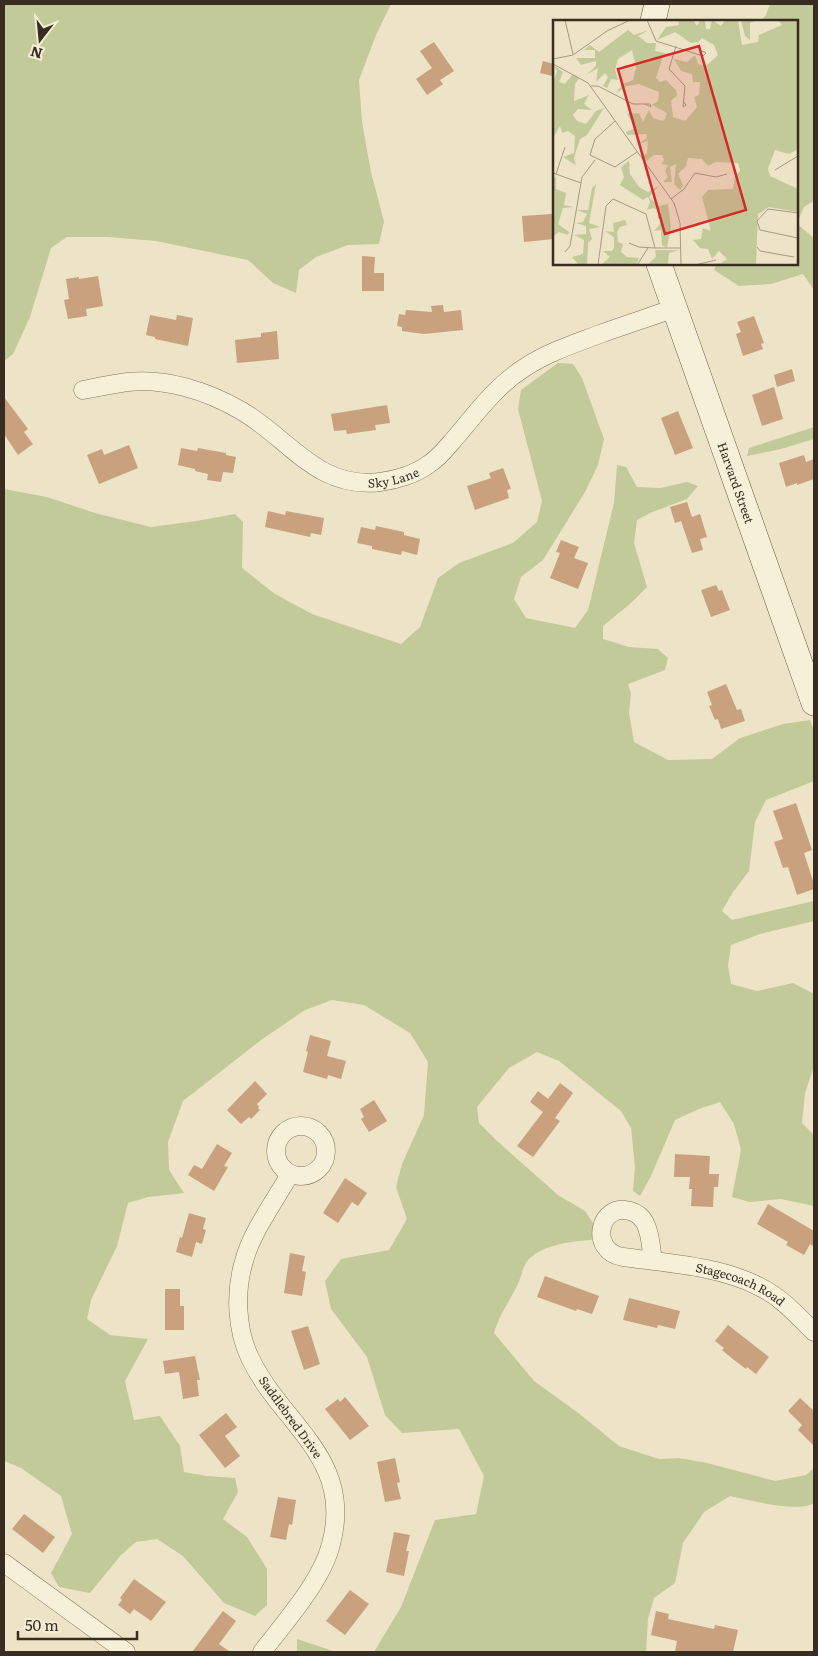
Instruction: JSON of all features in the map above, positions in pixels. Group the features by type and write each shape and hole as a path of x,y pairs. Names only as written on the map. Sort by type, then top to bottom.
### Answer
{"main road":[{"path":"653,20 657,4"},
{"name":"Harvard Street","path":"659,265 814,703"}],"street":[{"name":"Sky Lane","path":"83,390 129,382 174,385 196,391 218,399 252,418 307,463 323,472 341,479 360,483 380,482 400,478 429,465 440,455 495,391 525,367 562,348 675,308"},
{"name":"Saddlebred Drive","path":"262,1652 316,1580 325,1564 336,1526 336,1505 333,1487 326,1466 255,1368 246,1348 240,1327 239,1292 244,1261 253,1237 290,1174"},
{"name":"Stagecoach Road","path":"653,1261 720,1272 758,1286 789,1308 814,1332"},
{"path":"6,1570 126,1652"}],"green space":[{"path":"4,4 391,4 376,35 359,80 362,122 371,172 384,222 379,244 348,245 316,257 299,270 296,293 273,283 248,260 156,241 108,237 67,237 51,248 30,317 13,354 4,361"},
{"path":"770,4 814,4 814,201 804,207 798,221 798,20 762,20"},
{"path":"798,225 814,238 814,290 803,274 771,284 739,286 714,270 716,265 798,265"},
{"path":"558,363 573,364 582,378 604,439 598,465 585,492 543,560 521,577 514,599 526,618 575,628 588,610 614,503 617,465 626,467 637,487 660,488 687,482 698,486 687,499 637,520 634,543 647,587 603,626 603,639 629,647 658,649 668,658 665,670 628,684 631,694 629,712 634,742 668,760 712,759 740,738 783,724 810,720 814,731 814,781 766,800 755,822 749,871 733,892 722,911 732,920 814,901 814,921 760,934 731,945 728,966 731,984 757,991 793,983 814,994 814,1066 805,1093 802,1123 814,1135 814,1206 781,1199 750,1202 732,1197 741,1150 734,1124 720,1102 675,1120 651,1176 640,1196 633,1191 635,1167 631,1128 621,1111 559,1061 537,1052 509,1068 477,1107 479,1123 558,1195 585,1211 598,1231 591,1240 550,1247 529,1259 494,1333 534,1381 619,1446 659,1459 679,1458 707,1463 775,1481 806,1475 814,1468 814,1503 797,1507 761,1503 730,1496 704,1512 683,1543 675,1583 654,1598 648,1619 646,1652 374,1652 401,1607 435,1520 476,1514 484,1476 459,1429 402,1433 385,1415 367,1357 331,1309 325,1281 341,1259 389,1250 407,1219 396,1187 402,1164 424,1115 428,1062 410,1033 364,1005 332,1000 305,1010 261,1040 183,1101 168,1142 169,1170 184,1193 148,1197 128,1203 117,1246 91,1300 87,1319 110,1335 148,1339 125,1381 134,1420 160,1416 180,1446 184,1472 235,1478 238,1492 223,1519 247,1537 267,1569 267,1605 255,1616 224,1603 183,1556 157,1539 136,1542 121,1555 90,1593 59,1587 51,1573 72,1534 61,1496 21,1468 4,1461 4,489 47,497 95,513 151,527 235,514 243,522 242,568 275,594 312,614 401,644 420,627 438,578 459,563 513,543 537,522 542,501 518,409 521,390"},
{"path":"814,427 814,439 781,449 747,456 749,448"},
{"path":"297,1639 336,1652 297,1652"}],"building":[{"path":"434,42 454,71 440,80 443,84 427,95 416,79 432,68 420,51"},
{"path":"543,61 553,64 552,76 540,73"},
{"path":"552,214 553,239 524,242 522,216"},
{"path":"362,256 375,257 374,273 384,273 384,291 362,291"},
{"path":"98,276 103,306 86,309 87,316 68,319 64,300 69,299 66,279"},
{"path":"443,305 444,312 461,310 463,330 424,334 402,331 402,327 397,326 399,314 405,315 406,310 432,312 431,306"},
{"path":"150,315 176,320 177,315 193,318 188,346 155,339 155,337 146,335"},
{"path":"754,316 764,343 761,344 763,349 743,356 736,334 741,332 737,322"},
{"path":"277,331 279,359 237,363 235,340 261,337 261,333"},
{"path":"792,369 795,381 777,387 774,375"},
{"path":"774,387 783,419 762,426 752,395"},
{"path":"4,397 28,429 24,432 33,444 18,455 4,434"},
{"path":"387,405 390,423 375,425 376,430 347,434 346,430 334,431 331,414"},
{"path":"678,411 693,448 675,455 661,418"},
{"path":"129,445 138,468 99,484 87,455 102,449 104,455"},
{"path":"181,448 197,451 198,448 226,453 226,455 236,457 233,473 223,472 221,482 207,480 208,474 178,465"},
{"path":"804,455 806,462 814,459 814,479 786,487 779,463"},
{"path":"503,468 511,489 507,490 509,498 475,510 467,486 491,478 489,473"},
{"path":"687,502 692,517 700,514 707,537 700,539 703,550 692,553 681,521 675,523 670,507"},
{"path":"268,511 285,515 286,511 324,518 321,535 311,533 310,537 265,527"},
{"path":"376,526 404,532 404,535 420,539 417,555 402,551 401,555 372,549 372,546 357,543 361,527 375,530"},
{"path":"561,540 579,547 574,558 588,563 578,589 550,578 560,553 556,552"},
{"path":"716,585 719,591 722,590 730,610 711,617 701,590"},
{"path":"726,684 737,710 741,709 745,721 721,729 718,719 715,720 709,706 712,705 707,692"},
{"path":"796,803 812,850 804,853 814,884 814,889 797,895 788,867 783,868 774,842 783,839 773,811"},
{"path":"310,1035 331,1041 327,1056 346,1061 341,1079 328,1075 327,1079 303,1072"},
{"path":"255,1081 267,1094 257,1104 260,1110 251,1119 249,1117 241,1124 227,1110"},
{"path":"560,1083 573,1093 555,1118 560,1121 533,1157 517,1146 543,1112 530,1102 538,1091 548,1099"},
{"path":"374,1100 387,1121 369,1132 361,1119 364,1117 360,1109"},
{"path":"217,1144 232,1153 224,1166 228,1167 214,1191 188,1175 194,1165 202,1169"},
{"path":"675,1154 710,1156 709,1174 719,1174 718,1187 714,1187 713,1207 691,1206 692,1189 689,1189 690,1177 674,1177"},
{"path":"345,1178 367,1193 358,1206 352,1202 338,1223 323,1213"},
{"path":"768,1204 814,1231 814,1247 810,1244 804,1255 786,1245 788,1242 757,1224"},
{"path":"189,1213 206,1218 203,1229 206,1230 202,1244 196,1242 192,1257 176,1252"},
{"path":"290,1253 305,1256 302,1271 306,1272 302,1296 284,1293"},
{"path":"545,1276 599,1296 592,1314 577,1309 576,1311 537,1297"},
{"path":"165,1289 180,1289 180,1306 184,1306 184,1330 165,1330"},
{"path":"629,1298 680,1311 675,1329 658,1325 657,1328 623,1320"},
{"path":"728,1325 769,1357 756,1374 734,1360 715,1341"},
{"path":"308,1326 320,1364 304,1370 291,1331"},
{"path":"195,1356 200,1380 197,1380 199,1396 183,1399 179,1372 165,1374 163,1361"},
{"path":"345,1397 369,1426 350,1440 325,1409 338,1399 340,1402"},
{"path":"800,1398 814,1411 814,1446 798,1430 802,1425 788,1411"},
{"path":"226,1413 237,1427 225,1436 240,1456 225,1468 199,1435"},
{"path":"395,1458 400,1482 397,1483 401,1499 385,1502 377,1462"},
{"path":"278,1497 296,1500 292,1525 289,1524 286,1540 270,1537"},
{"path":"24,1514 55,1537 43,1553 12,1529"},
{"path":"394,1532 410,1535 406,1551 409,1551 404,1576 386,1572"},
{"path":"134,1579 166,1602 151,1621 134,1609 130,1614 118,1605 122,1600 120,1598"},
{"path":"350,1590 369,1604 345,1635 326,1621"},
{"path":"223,1611 236,1621 219,1644 230,1652 192,1652"},
{"path":"656,1611 669,1614 668,1619 714,1629 715,1625 738,1630 733,1652 675,1652 677,1641 651,1635"}]}
